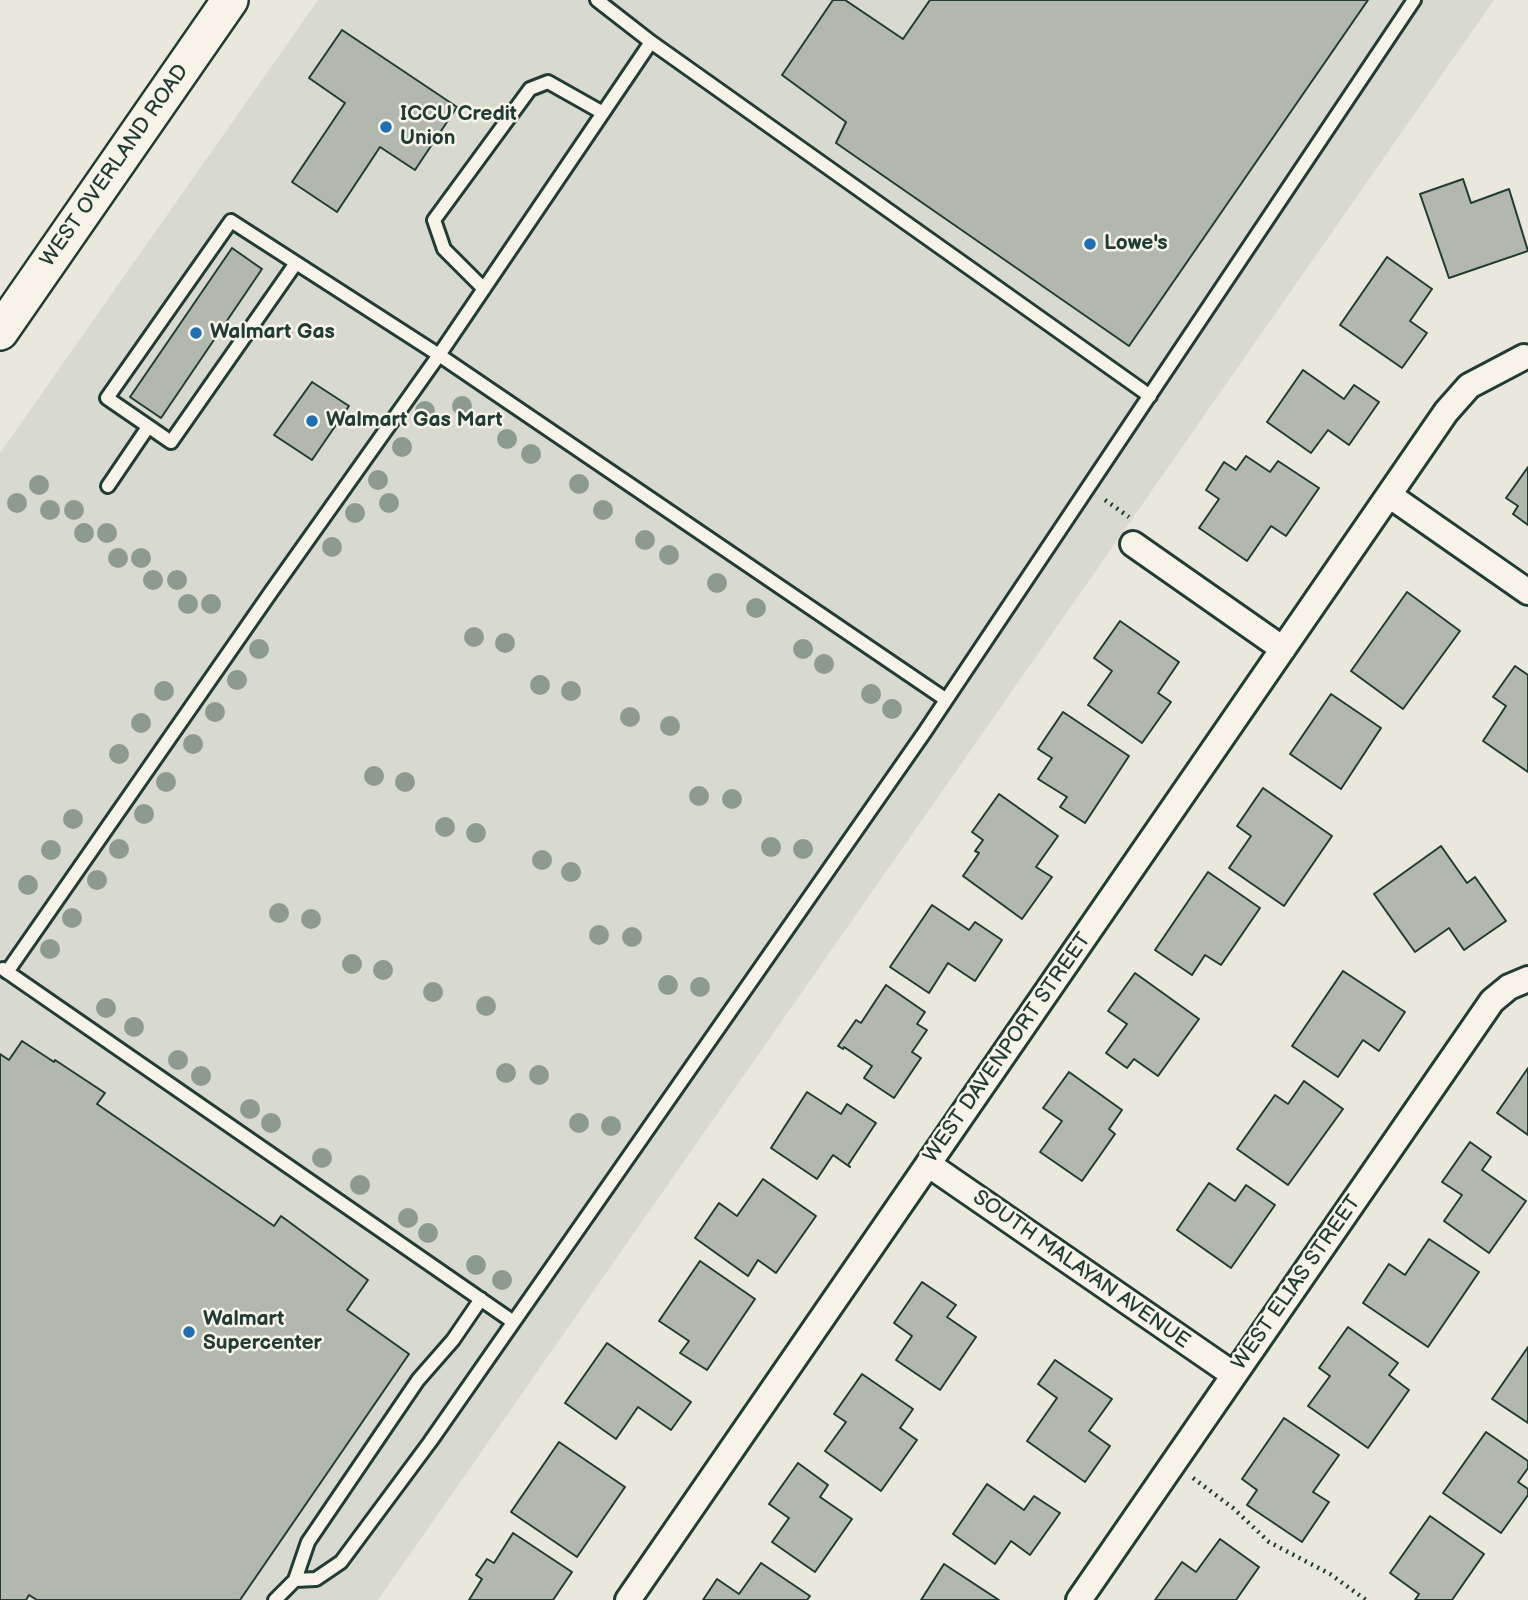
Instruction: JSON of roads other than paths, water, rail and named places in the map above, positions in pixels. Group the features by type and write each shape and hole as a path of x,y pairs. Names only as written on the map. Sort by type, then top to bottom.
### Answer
{"street":[{"name":"WEST OVERLAND ROAD","path":"0,332 230,0"},
{"name":"WEST DAVENPORT STREET","path":"628,1600 1446,412 1469,386 1524,357"},
{"path":"1389,495 1528,592"},
{"path":"1133,544 1283,649"},
{"name":"WEST ELIAS STREET","path":"1079,1600 1492,1001 1510,987 1528,979"},
{"name":"SOUTH MALAYAN AVENUE","path":"928,1164 1234,1375"}],"lane":[{"path":"597,0 1150,396"},
{"path":"295,1580 316,1579 341,1562 430,1442 908,755 1414,0"},
{"path":"512,1321 3,969 439,355 652,41"},
{"path":"484,289 444,249 434,220 530,89 548,82 603,113"},
{"path":"296,263 171,442 107,398 231,221 439,355 945,699"},
{"path":"108,486 148,426"},
{"path":"275,1600 295,1580 308,1542 418,1380 453,1340 481,1299"}],"place":[{"name":"ICCU Credit Union","path":"386,127"},
{"name":"Lowe's","path":"1090,244"},
{"name":"Walmart Gas","path":"196,333"},
{"name":"Walmart Gas Mart","path":"312,421"},
{"name":"Walmart Supercenter","path":"189,1332"}]}
